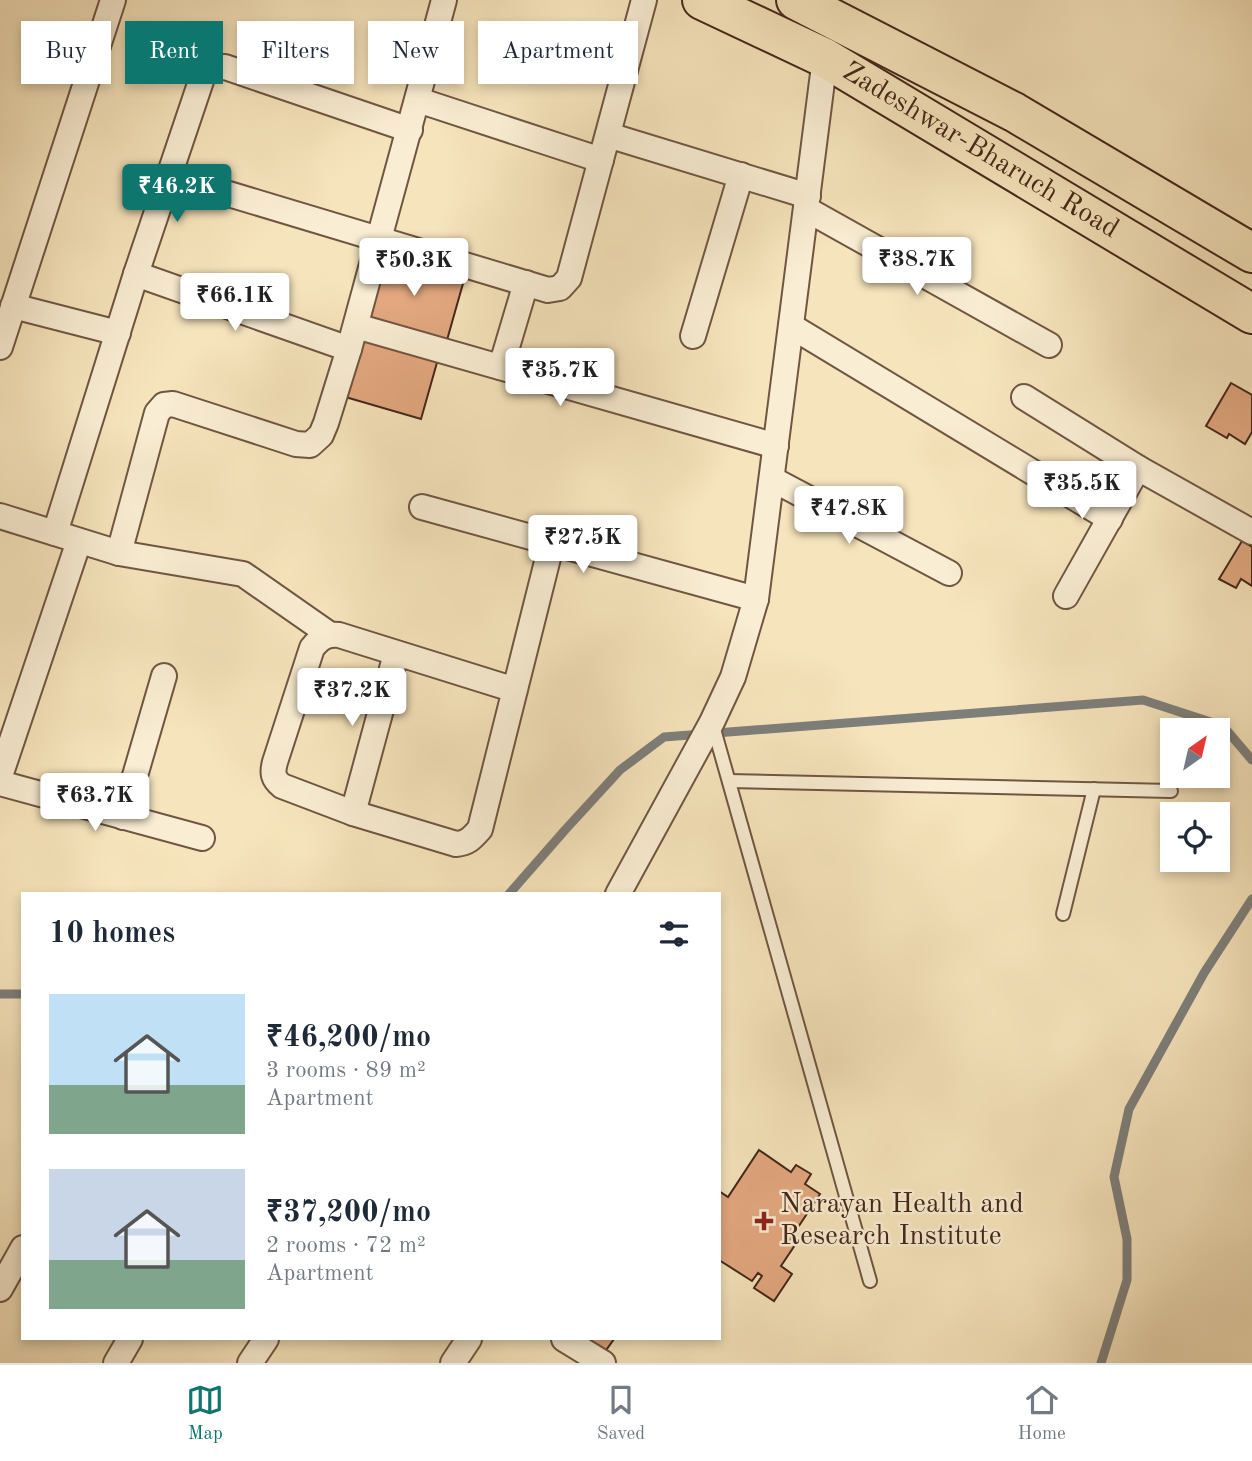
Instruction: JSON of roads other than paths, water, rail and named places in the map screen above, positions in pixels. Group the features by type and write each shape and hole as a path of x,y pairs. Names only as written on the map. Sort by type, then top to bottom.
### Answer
{"main road":[{"name":"Zadeshwar-Bharuch Road","path":"702,0 825,58 1252,314"},
{"name":"Zadeshwar-Bharuch Road","path":"796,0 1014,112 1252,253"}],"street":[{"path":"0,347 113,0"},
{"path":"119,553 157,413 164,405 173,404 296,444 310,445 321,435 380,238 444,0"},
{"path":"169,176 548,290 560,288 569,278 644,0"},
{"path":"619,892 712,722 733,677 756,599 825,58"},
{"path":"55,533 136,274 203,75 213,68 225,67 410,130"},
{"path":"418,100 601,160"},
{"path":"608,135 741,175 807,202 1049,345"},
{"path":"693,335 741,175"},
{"path":"136,274 352,337 501,367 776,446"},
{"path":"501,367 526,283"},
{"path":"13,306 118,333"},
{"path":"791,326 1110,519"},
{"path":"1024,397 1138,468 1252,531"},
{"path":"1066,596 1138,468"},
{"path":"772,479 948,573"},
{"path":"422,507 756,599"},
{"path":"0,516 119,553 243,573 329,635"},
{"path":"0,776 79,541"},
{"path":"515,690 339,635 329,635 320,639 312,648 272,771 275,781 353,813 456,844 466,843 480,829 515,690 552,542"},
{"path":"353,813 396,654"},
{"path":"123,817 164,676"},
{"path":"0,783 202,838"},
{"path":"0,1289 21,1252"},
{"path":"116,1363 129,1340"},
{"path":"250,1363 265,1340"},
{"path":"453,1363 468,1340"},
{"path":"566,1340 603,1363"}],"lane":[{"path":"712,722 870,1281"},
{"path":"729,780 1171,791"},
{"path":"1063,914 1094,789"}],"waterway":[{"path":"511,892 620,770 664,737 1143,700 1223,726 1252,760"},
{"path":"1101,1363 1127,1280 1127,1239 1114,1177 1129,1109 1204,973 1252,899"},
{"path":"0,994 21,994"}],"place":[{"name":"Narayan Health and Research Institute","path":"764,1221"}]}
